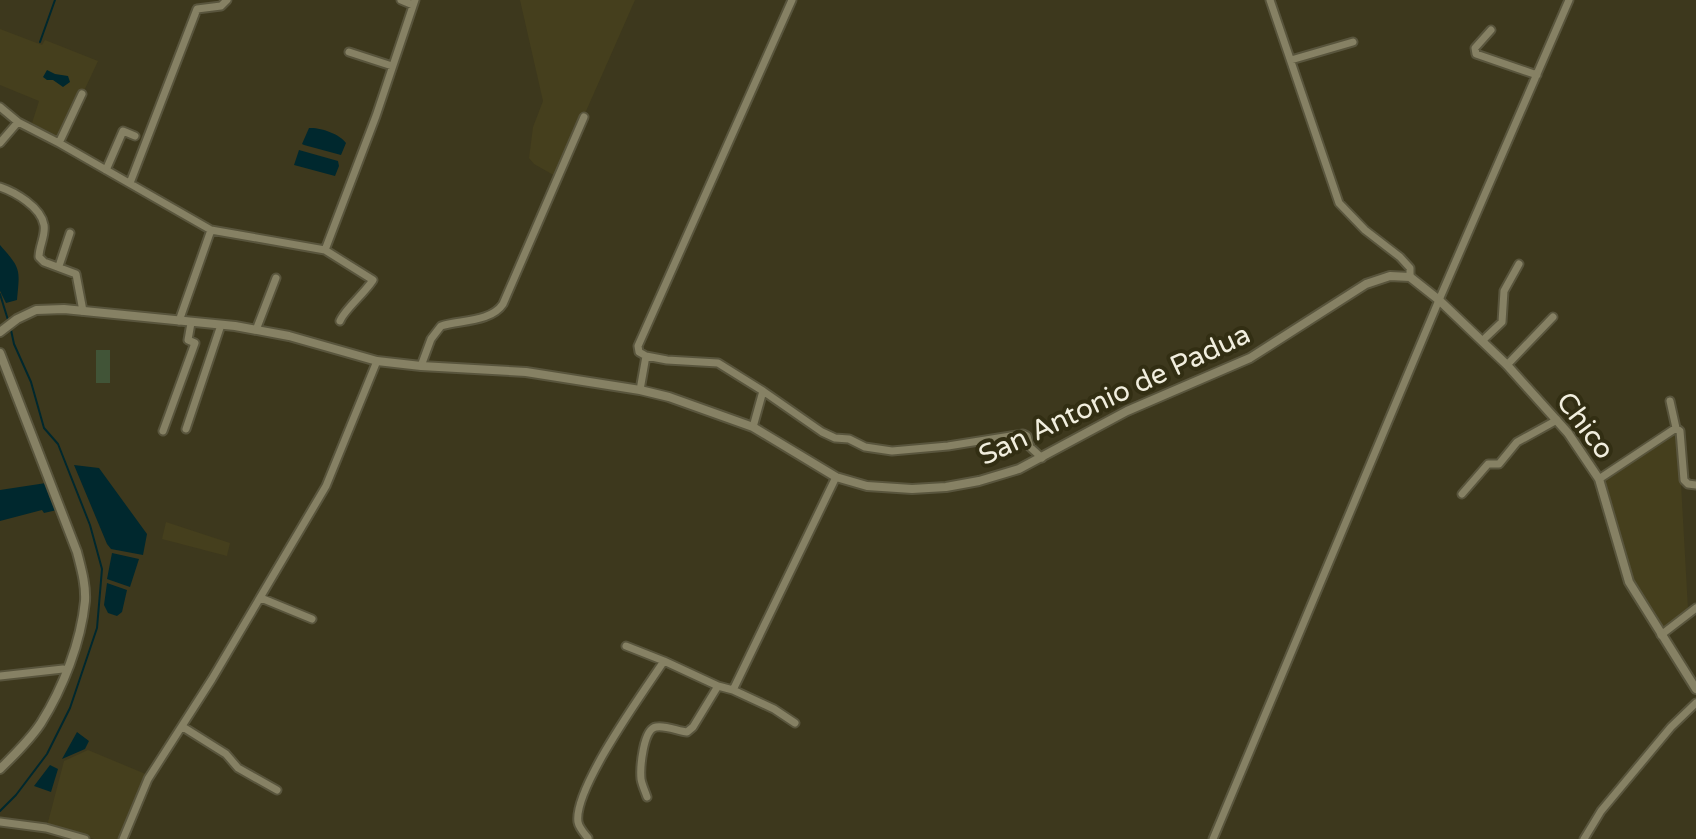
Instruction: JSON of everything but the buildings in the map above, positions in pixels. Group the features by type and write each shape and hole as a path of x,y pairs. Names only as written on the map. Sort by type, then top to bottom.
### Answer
{"street":[{"path":"130,183 197,9 221,6 227,0"},
{"path":"325,250 414,3 401,0"},
{"path":"792,0 638,346 639,352 646,356 718,363 822,432 835,438 847,438 865,447 892,451 1023,434 1027,436 1030,447 1042,458"},
{"path":"1270,0 1339,203 1365,230 1400,257 1410,268 1410,277 1439,300"},
{"path":"1213,839 1439,300 1569,0"},
{"path":"1491,30 1475,48 1476,54 1537,75"},
{"path":"1291,60 1353,42"},
{"path":"349,52 392,66"},
{"path":"59,143 82,94"},
{"path":"0,107 18,122 211,230 325,250 373,280 361,298 343,313 340,321"},
{"path":"421,366 431,339 441,326 487,317 495,314 503,304 584,117"},
{"path":"0,143 18,122"},
{"path":"106,170 123,131 135,136"},
{"path":"0,187 28,203 40,216 44,231 39,257 44,262 76,274 83,311"},
{"path":"179,321 211,230"},
{"path":"59,266 70,233"},
{"path":"1482,341 1502,322 1504,291 1519,264"},
{"name":"San Antonio de Padua","path":"2,331 36,310 83,311 256,330 377,361 526,372 640,390 753,427 836,477 888,489 946,487 1019,469 1127,411 1250,358 1366,284 1390,276 1410,277"},
{"path":"256,330 276,278"},
{"name":"Chico","path":"1439,300 1507,365 1557,420 1599,479 1629,582 1696,689"},
{"path":"1507,365 1553,317"},
{"path":"163,431 195,343 188,340 191,323"},
{"path":"186,429 221,325"},
{"path":"0,353 77,552 84,578 85,600 67,670 42,722 0,769"},
{"path":"640,390 646,356"},
{"path":"123,839 148,779 183,727 326,486 377,361"},
{"path":"753,427 763,391"},
{"path":"1670,401 1676,428 1680,431 1684,480 1696,485"},
{"path":"1462,494 1488,464 1499,464 1517,442 1557,420"},
{"path":"1599,479 1676,428"},
{"path":"733,690 836,477"},
{"path":"261,598 312,619"},
{"path":"1661,635 1696,608"},
{"path":"626,646 766,705 795,723"},
{"path":"588,838 580,828 579,815 595,767 664,661"},
{"path":"0,676 63,669"},
{"path":"647,797 641,772 643,748 651,729 690,730 718,686"},
{"path":"1584,839 1601,811 1671,727 1696,703"},
{"path":"183,727 226,754 238,768 277,790"},
{"path":"0,822 54,830 85,839"},
{"path":"51,839 54,830"}],"shaded area":[{"path":"520,0 635,0 557,177 529,158 533,127 543,101"},
{"path":"0,29 42,45 45,40 98,61 62,138 32,123 39,101 0,85"},
{"path":"1678,430 1688,609 1662,632 1630,578 1603,479"},
{"path":"166,522 230,543 227,556 162,539"},
{"path":"88,750 148,775 121,839 94,839 47,826 64,761"}],"green space":[{"path":"96,350 110,350 110,383 96,383"}],"water":[{"path":"47,70 68,76 70,82 63,87 53,80 47,80 43,77"},
{"path":"309,128 329,132 343,140 346,143 341,155 302,144"},
{"path":"299,150 338,161 335,176 294,165"},
{"path":"0,245 15,265 18,275 17,300 6,303 0,291"},
{"path":"74,465 99,468 147,534 143,555 111,549 107,544"},
{"path":"46,483 57,510 44,513 42,510 0,521 0,490"},
{"path":"112,553 139,559 130,587 107,579"},
{"path":"107,583 127,590 122,612 117,616 108,613 104,605"},
{"path":"77,732 89,741 85,749 62,759"},
{"path":"50,765 58,769 51,792 34,786"}],"waterway":[{"path":"40,42 55,0"},
{"path":"0,294 8,320"},
{"path":"0,811 47,754 70,708 97,628 102,569 90,525 58,444 44,428 11,330"}]}
